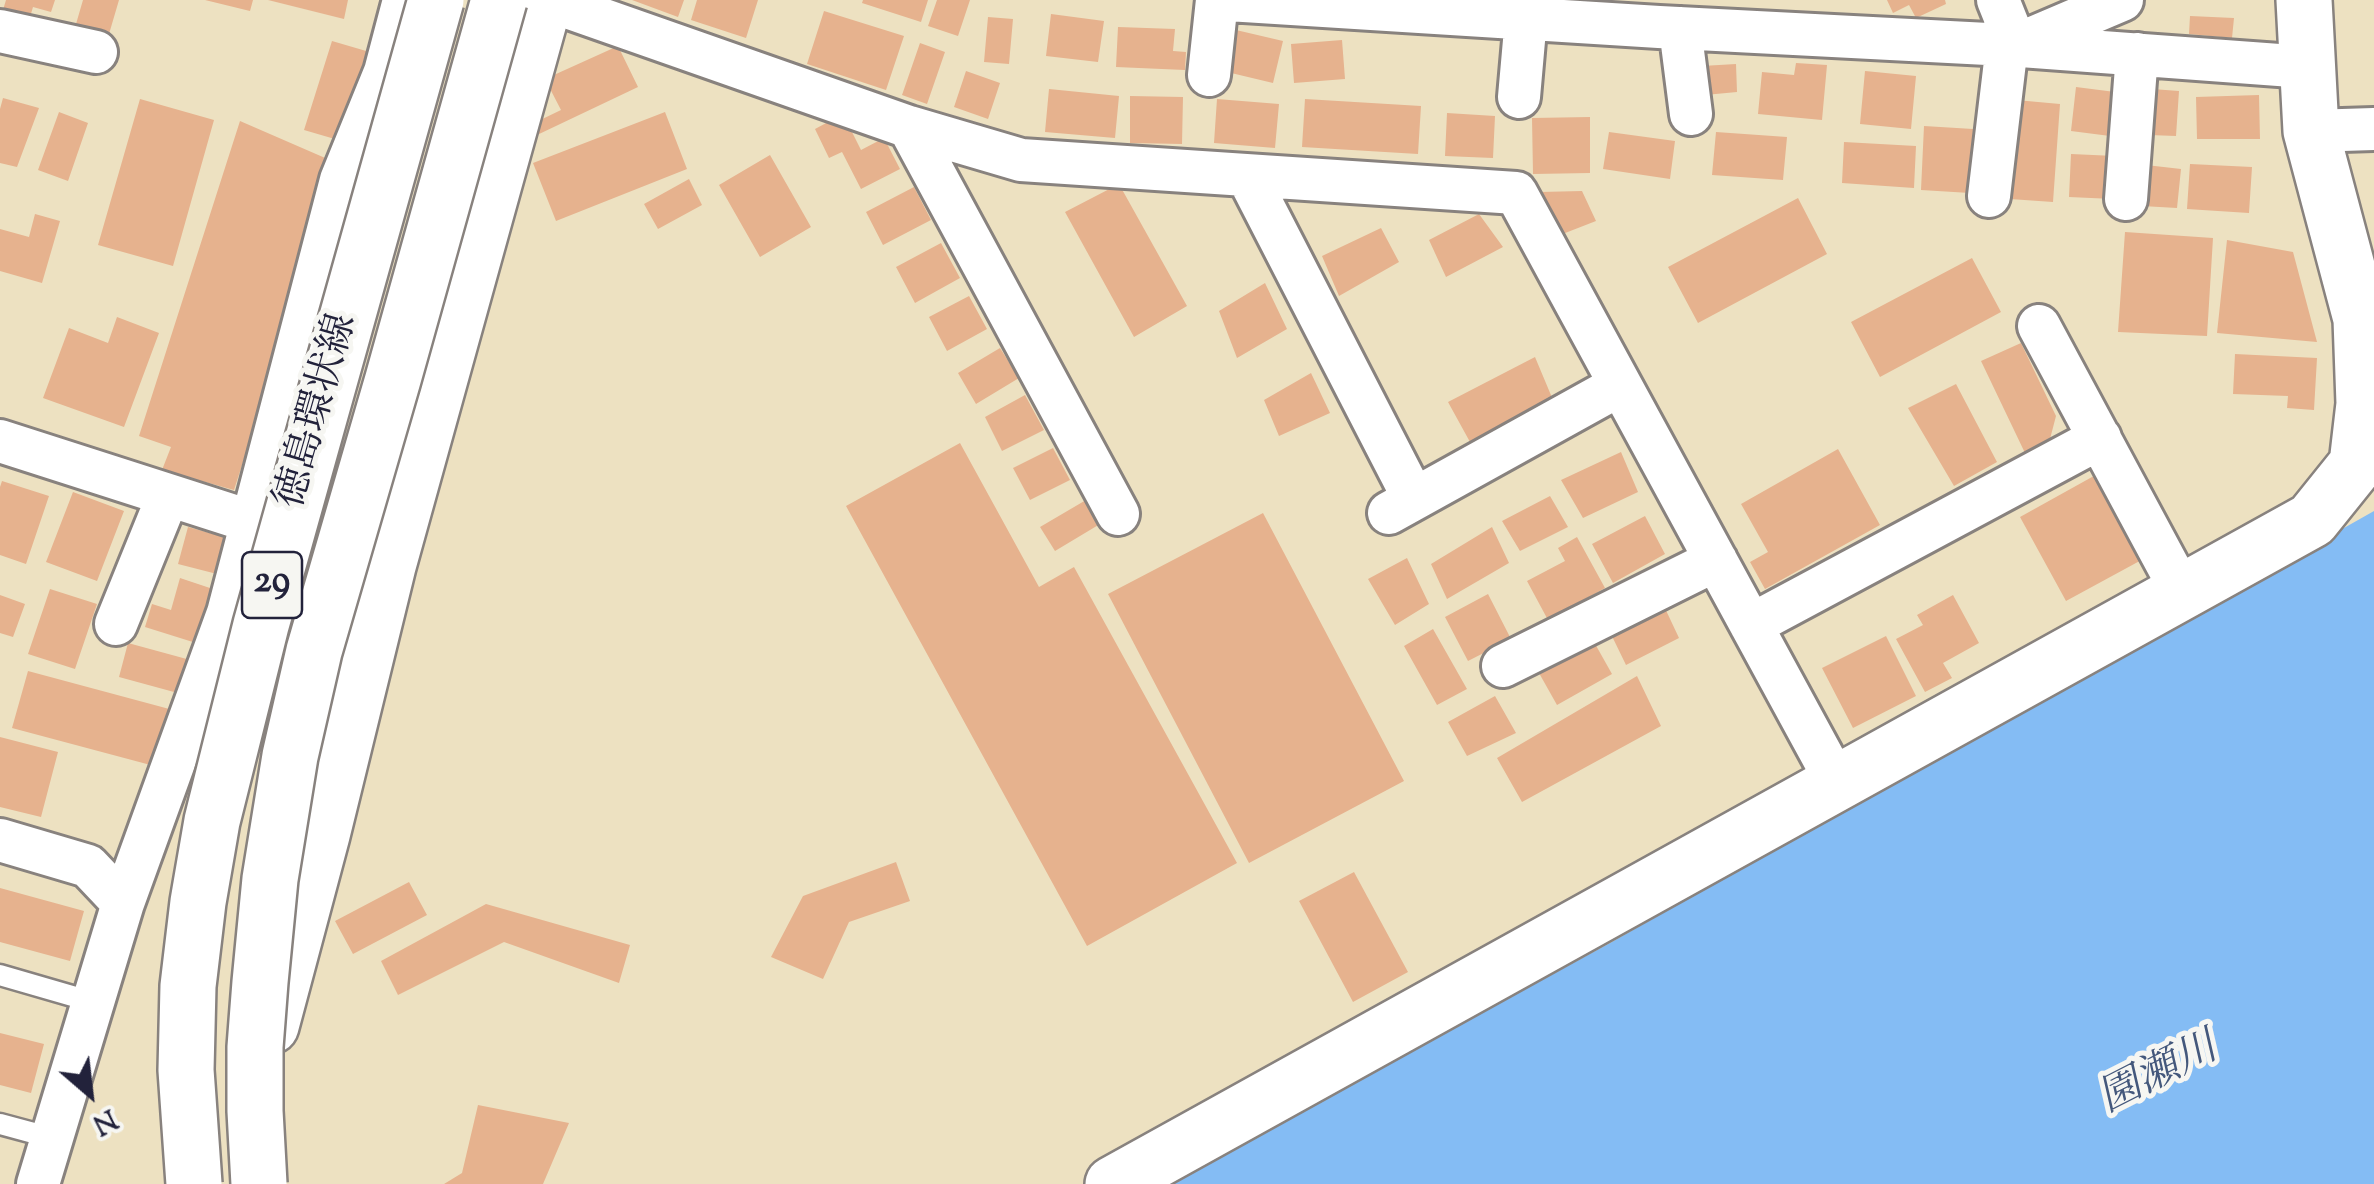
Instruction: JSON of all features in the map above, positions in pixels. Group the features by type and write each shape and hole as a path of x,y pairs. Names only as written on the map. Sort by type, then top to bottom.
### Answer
{"street":[{"path":"38,1184 123,903 228,612 342,180 385,72 404,0"},
{"name":"徳島環状線","path":"194,1184 186,1070 188,986 212,821 261,624 436,0"},
{"name":"徳島環状線","path":"259,1184 255,1047 270,880 290,756 314,652 499,0"},
{"path":"280,1184 266,1046 388,566 546,0 909,127 1021,160 1516,193 1837,783"},
{"path":"1209,75 1217,0"},
{"path":"1228,0 1526,18 1664,18 2306,67"},
{"path":"1989,196 2011,45 1998,0"},
{"path":"2011,45 2122,0"},
{"path":"1112,1184 2312,520 2357,464 2364,404 2361,320 2311,130 2304,0"},
{"path":"1519,97 1526,18"},
{"path":"1664,18 1690,114"},
{"path":"0,31 96,52"},
{"path":"2126,199 2137,54"},
{"path":"909,127 1118,514"},
{"path":"2311,130 2374,128"},
{"path":"1247,175 1401,506 1620,385"},
{"path":"2039,326 2182,592"},
{"path":"1752,625 2100,438"},
{"path":"0,441 388,566"},
{"path":"116,624 168,496"},
{"path":"1504,666 1716,560"},
{"path":"0,840 88,866 123,903"}],"lane":[{"path":"0,975 93,1002"},
{"path":"0,1124 52,1138"}],"water":[{"name":"園瀬川","path":"2374,511 2374,1184 1167,1184 1610,943"}],"building":[{"path":"6,0 55,0 51,12 33,7 30,17 3,10"},
{"path":"83,0 119,0 109,34 76,24"},
{"path":"205,0 253,0 250,11"},
{"path":"268,0 348,0 344,19"},
{"path":"632,0 684,0 678,17"},
{"path":"697,0 758,0 746,38 691,20"},
{"path":"928,0 921,22 862,3"},
{"path":"937,0 970,0 958,36 928,26"},
{"path":"1887,0 1945,0 1946,4 1916,18 1909,5 1893,13"},
{"path":"824,11 904,36 886,90 807,64"},
{"path":"1051,14 1104,21 1098,62 1046,56"},
{"path":"2190,16 2234,18 2232,38 2189,34"},
{"path":"988,17 1013,19 1009,64 984,62"},
{"path":"1118,27 1175,29 1173,51 1186,52 1185,70 1116,67"},
{"path":"1236,30 1283,41 1273,83 1227,72"},
{"path":"1342,40 1345,79 1294,83 1291,44"},
{"path":"332,41 373,53 345,142 304,130"},
{"path":"920,43 945,52 927,104 902,95"},
{"path":"618,46 638,87 537,135 532,124 561,110 545,79"},
{"path":"1796,63 1827,65 1822,120 1758,114 1762,72 1794,75"},
{"path":"1736,64 1737,92 1705,95 1702,66"},
{"path":"966,71 1000,83 988,119 954,107"},
{"path":"1865,71 1916,76 1911,129 1860,124"},
{"path":"2076,87 2115,92 2110,136 2071,131"},
{"path":"1049,89 1119,96 1115,138 1045,132"},
{"path":"2152,89 2179,91 2176,136 2149,135"},
{"path":"2259,95 2260,139 2197,139 2196,97"},
{"path":"1130,96 1183,97 1182,144 1130,143"},
{"path":"3,98 39,108 17,167 0,163"},
{"path":"140,99 214,120 173,266 98,245"},
{"path":"1217,99 1279,104 1275,148 1214,143"},
{"path":"1305,99 1421,106 1418,154 1302,147"},
{"path":"2016,100 2060,104 2053,202 2010,199"},
{"path":"59,112 88,123 68,181 38,170"},
{"path":"665,112 687,169 556,221 533,163"},
{"path":"1447,113 1495,116 1493,158 1445,156"},
{"path":"843,114 861,150 884,138 900,169 861,189 842,152 829,158 815,129"},
{"path":"1590,117 1590,173 1533,174 1532,118"},
{"path":"240,121 339,164 234,490 162,470 171,447 139,436"},
{"path":"1924,126 1973,129 1970,193 1921,190"},
{"path":"1609,132 1675,141 1670,179 1603,169"},
{"path":"1716,132 1787,137 1783,180 1712,175"},
{"path":"1844,142 1916,146 1914,188 1842,183"},
{"path":"2071,154 2115,156 2113,199 2069,197"},
{"path":"770,155 811,227 760,257 719,185"},
{"path":"2190,164 2252,167 2249,213 2187,209"},
{"path":"2146,165 2181,169 2177,208 2142,206"},
{"path":"689,179 702,205 658,229 644,204"},
{"path":"1119,184 1187,306 1134,337 1065,212"},
{"path":"914,187 931,220 883,245 866,212"},
{"path":"1582,191 1596,221 1560,235 1540,192"},
{"path":"1798,198 1827,254 1698,323 1668,267"},
{"path":"35,214 60,221 42,283 0,271 0,229 29,237"},
{"path":"1479,214 1503,247 1446,277 1429,240"},
{"path":"1381,228 1399,262 1339,296 1322,256"},
{"path":"2125,232 2213,238 2207,336 2118,332"},
{"path":"2227,240 2293,252 2317,342 2217,333"},
{"path":"941,243 960,278 915,303 896,267"},
{"path":"1972,258 2001,312 1880,377 1851,322"},
{"path":"1265,283 1287,329 1237,358 1219,311"},
{"path":"969,296 987,329 947,351 929,317"},
{"path":"117,317 159,333 124,427 43,398 69,328 108,343"},
{"path":"2021,343 2056,416 2050,439 2025,453 1981,361"},
{"path":"1000,348 1019,378 976,404 958,373"},
{"path":"2235,354 2317,358 2314,410 2287,408 2288,396 2233,394"},
{"path":"1535,357 1553,400 1470,442 1448,402"},
{"path":"1311,373 1330,413 1279,436 1264,400"},
{"path":"1956,384 1997,462 1954,486 1908,408"},
{"path":"1025,395 1044,430 1002,451 985,417"},
{"path":"960,443 1039,587 1074,567 1237,863 1087,946 846,506"},
{"path":"1053,448 1070,480 1030,500 1013,468"},
{"path":"1838,449 1880,525 1765,589 1750,562 1768,552 1741,504"},
{"path":"1621,452 1638,492 1583,518 1561,480"},
{"path":"2101,472 2147,557 2066,601 2020,517"},
{"path":"2,481 49,496 26,564 0,555"},
{"path":"73,492 124,511 97,581 46,562"},
{"path":"1550,496 1568,527 1520,551 1502,521"},
{"path":"1086,500 1100,524 1055,551 1040,527"},
{"path":"1263,513 1404,781 1249,863 1108,594"},
{"path":"1645,516 1665,554 1613,583 1592,544"},
{"path":"188,527 228,538 217,574 178,564"},
{"path":"1492,527 1509,563 1447,599 1431,564"},
{"path":"1577,537 1605,588 1548,620 1527,581 1565,561 1558,548"},
{"path":"1407,558 1429,604 1395,625 1368,579"},
{"path":"180,578 213,589 196,643 145,627 152,604 171,610"},
{"path":"50,589 97,604 75,669 28,654"},
{"path":"1488,594 1511,639 1468,661 1445,617"},
{"path":"0,595 25,604 13,637 0,633"},
{"path":"1953,595 1979,643 1943,663 1952,678 1925,692 1896,639 1923,625 1917,615"},
{"path":"1663,604 1679,638 1626,665 1609,630"},
{"path":"1433,629 1467,689 1437,705 1404,646"},
{"path":"1886,636 1916,696 1853,728 1822,668"},
{"path":"1594,642 1612,674 1557,705 1539,673"},
{"path":"128,643 194,661 185,695 119,677"},
{"path":"28,671 173,710 158,767 12,728"},
{"path":"1637,676 1661,726 1522,802 1497,758"},
{"path":"1495,696 1516,733 1467,756 1448,722"},
{"path":"0,737 58,752 41,817 0,807"},
{"path":"896,862 910,901 849,922 823,979 771,957 803,896"},
{"path":"1354,872 1408,972 1353,1002 1299,901"},
{"path":"409,882 427,915 353,954 335,921"},
{"path":"0,888 84,911 70,961 0,942"},
{"path":"486,904 630,945 619,983 504,942 398,995 381,961"},
{"path":"0,1033 44,1044 31,1093 0,1085"},
{"path":"478,1105 569,1123 543,1184 444,1184 462,1173"}]}
